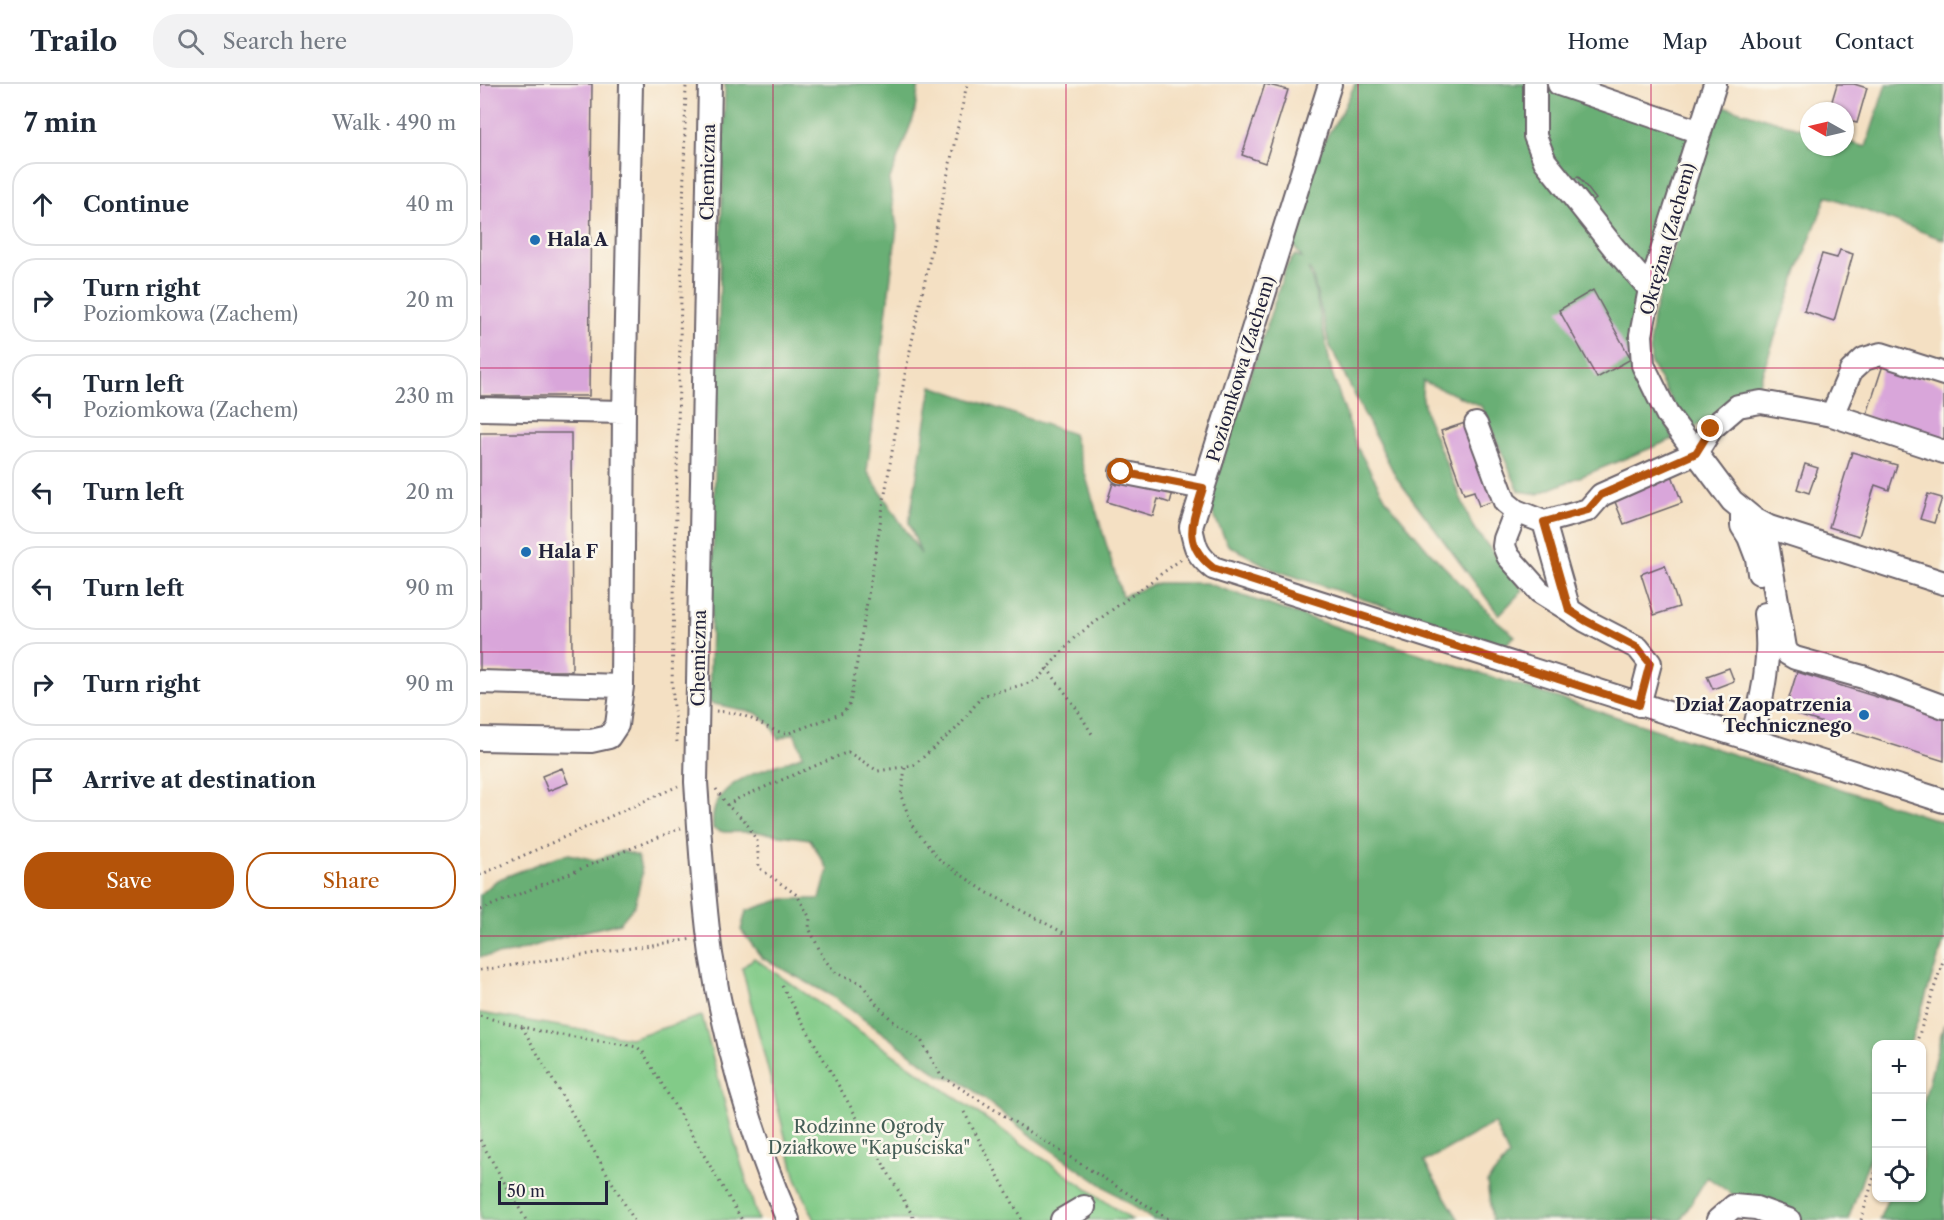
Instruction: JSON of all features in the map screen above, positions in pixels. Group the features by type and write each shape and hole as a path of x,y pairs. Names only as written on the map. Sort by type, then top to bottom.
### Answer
{"street":[{"path":"480,739 591,741 609,737 617,725 622,686 624,412 632,84"},
{"name":"Chemiczna","path":"710,84 698,711 689,784 700,841 710,938 721,1007 760,1149 788,1220"},
{"name":"Poziomkowa (Zachem)","path":"1194,545 1191,527 1330,84"},
{"path":"1535,84 1535,136 1545,161 1650,289"},
{"path":"1559,84 1700,132"},
{"name":"Okrężna (Zachem)","path":"1715,84 1650,289 1641,335 1644,365 1667,414 1696,453 1732,501 1764,525 1944,583"},
{"path":"1832,415 1851,371 1864,358 1881,354 1944,374"},
{"path":"1476,424 1505,502 1516,511 1544,522 1588,510 1601,495 1696,453 1711,429 1738,406 1751,403 1761,402 1832,415 1944,452"},
{"path":"480,409 624,412"},
{"path":"1121,472 1203,488"},
{"path":"1742,509 1742,526 1757,558 1768,634 1766,681 1752,740"},
{"path":"1516,511 1505,539 1504,546 1508,556 1540,592 1586,621 1638,648 1650,663 1639,705"},
{"path":"1544,522 1569,610"},
{"path":"1764,525 1785,648 1788,654 1863,677 1944,707"},
{"path":"1194,545 1200,558 1213,568 1944,801"},
{"path":"480,682 622,686"},
{"path":"1718,1220 1734,1206 1756,1208 1789,1220"},
{"path":"1062,1220 1084,1207"}],"path":[{"path":"678,752 672,684 686,84"},
{"path":"698,711 729,712 746,716 781,733 789,733 843,713 850,704 905,374 967,84"},
{"path":"727,805 848,752 878,771 914,765 958,727 982,696 1036,681 1075,637 1182,559 1194,545"},
{"path":"1047,668 1076,706 1092,734"},
{"path":"905,768 901,796 913,827 940,860 986,892 1064,933"},
{"path":"480,875 689,784 715,788 727,805 745,821 757,841 759,868 797,896 810,918 809,928 824,959 836,973 861,983 878,1006 894,1022 921,1040 941,1076 1170,1220"},
{"path":"480,910 681,828"},
{"path":"480,970 580,954 710,938"},
{"path":"1917,1040 1944,958"},
{"path":"782,986 915,1220"},
{"path":"480,1016 543,1032 637,1047 643,1052 742,1220"},
{"path":"521,1025 634,1220"},
{"path":"964,1112 1022,1220"},
{"path":"480,1140 526,1220"},
{"path":"1861,1220 1872,1183"}],"green space":[{"path":"725,84 919,84 914,116 889,181 897,227 867,471 921,554 909,523 932,386 1073,434 1122,596 1158,583 1206,583 1944,822 1944,941 1911,1040 1872,1040 1872,1151 1848,1220 1770,1220 1707,1177 1681,1220 1492,1220 1487,1182 1509,1156 1494,1123 1424,1162 1459,1220 1153,1220 1035,1139 960,1080 941,1076 832,996 762,958 741,930 746,911 783,899 820,899 828,870 810,839 757,832 724,832 713,829 714,812 719,798 729,787 757,772 803,755 794,733 778,739 771,725 756,713 709,703"},
{"path":"1355,84 1538,84 1690,134 1635,339 1673,439 1538,494 1519,491 1481,406 1423,381 1422,394 1427,418 1473,527 1523,590 1499,615 1396,477 1329,344 1312,273 1308,268 1314,286 1332,373 1357,447 1387,501 1429,551 1495,619 1515,636 1504,646 1272,569 1228,545 1208,503 1286,267 1295,255 1302,258 1288,238 1312,160 1342,112"},
{"path":"1886,84 1944,84 1944,240 1827,196 1801,262 1757,389 1689,431 1651,364 1650,339 1653,317 1716,104 1800,128 1800,156 1854,156 1854,144 1866,147"},
{"path":"622,851 638,856 642,874 635,905 620,923 569,935 512,953 480,957 480,895 497,880 559,856 569,854 595,860"},
{"name":"Rodzinne Ogrody Działkowe \"Kapuściska\"","path":"754,958 1132,1220 815,1220 796,1179 742,968"},
{"name":"Rodzinne Ogrody Działkowe \"Kapuściska\"","path":"480,1013 630,1038 702,1016 758,1220 480,1220"},
{"path":"1944,1024 1944,1220 1879,1220 1886,1202 1926,1202 1926,1093"}],"building":[{"name":"Hala A","path":"480,84 592,84 589,396 480,396"},
{"path":"1265,84 1288,90 1265,163 1242,155"},
{"path":"1837,84 1854,84 1867,88 1857,123 1854,122 1854,102 1832,102"},
{"path":"1578,176 1596,199 1589,204 1572,181"},
{"path":"1840,250 1853,254 1834,321 1804,311 1822,254 1837,258"},
{"path":"1593,290 1631,359 1597,378 1559,310"},
{"path":"1883,365 1944,385 1944,442 1866,417"},
{"path":"1468,422 1494,501 1479,506 1474,491 1464,494 1441,431"},
{"name":"Hala F","path":"480,433 571,433 572,671 480,671"},
{"path":"1852,452 1897,465 1889,490 1875,485 1859,536 1829,527"},
{"path":"1805,464 1818,468 1809,493 1797,489"},
{"path":"1121,472 1174,488 1170,503 1158,499 1153,516 1107,502 1113,483 1117,485"},
{"path":"1672,475 1682,503 1624,524 1613,497"},
{"path":"1928,494 1942,498 1934,523 1920,519"},
{"path":"1665,565 1679,607 1654,615 1641,574"},
{"path":"1729,668 1734,681 1713,689 1707,676"},
{"name":"Dział Zaopatrzenia Technicznego","path":"1797,672 1944,718 1944,761 1785,711"},
{"path":"562,768 568,783 548,791 542,776"}],"place":[{"name":"Hala A","path":"535,240"},
{"name":"Hala F","path":"526,552"},
{"name":"Dział Zaopatrzenia Technicznego","path":"1864,715"}],"route":[{"path":"1121,472 1203,488 1191,527 1194,545 1200,558 1213,568 1639,705 1650,663 1638,648 1569,610 1544,522 1551,522 1588,510 1601,495 1696,453 1711,429"}]}
